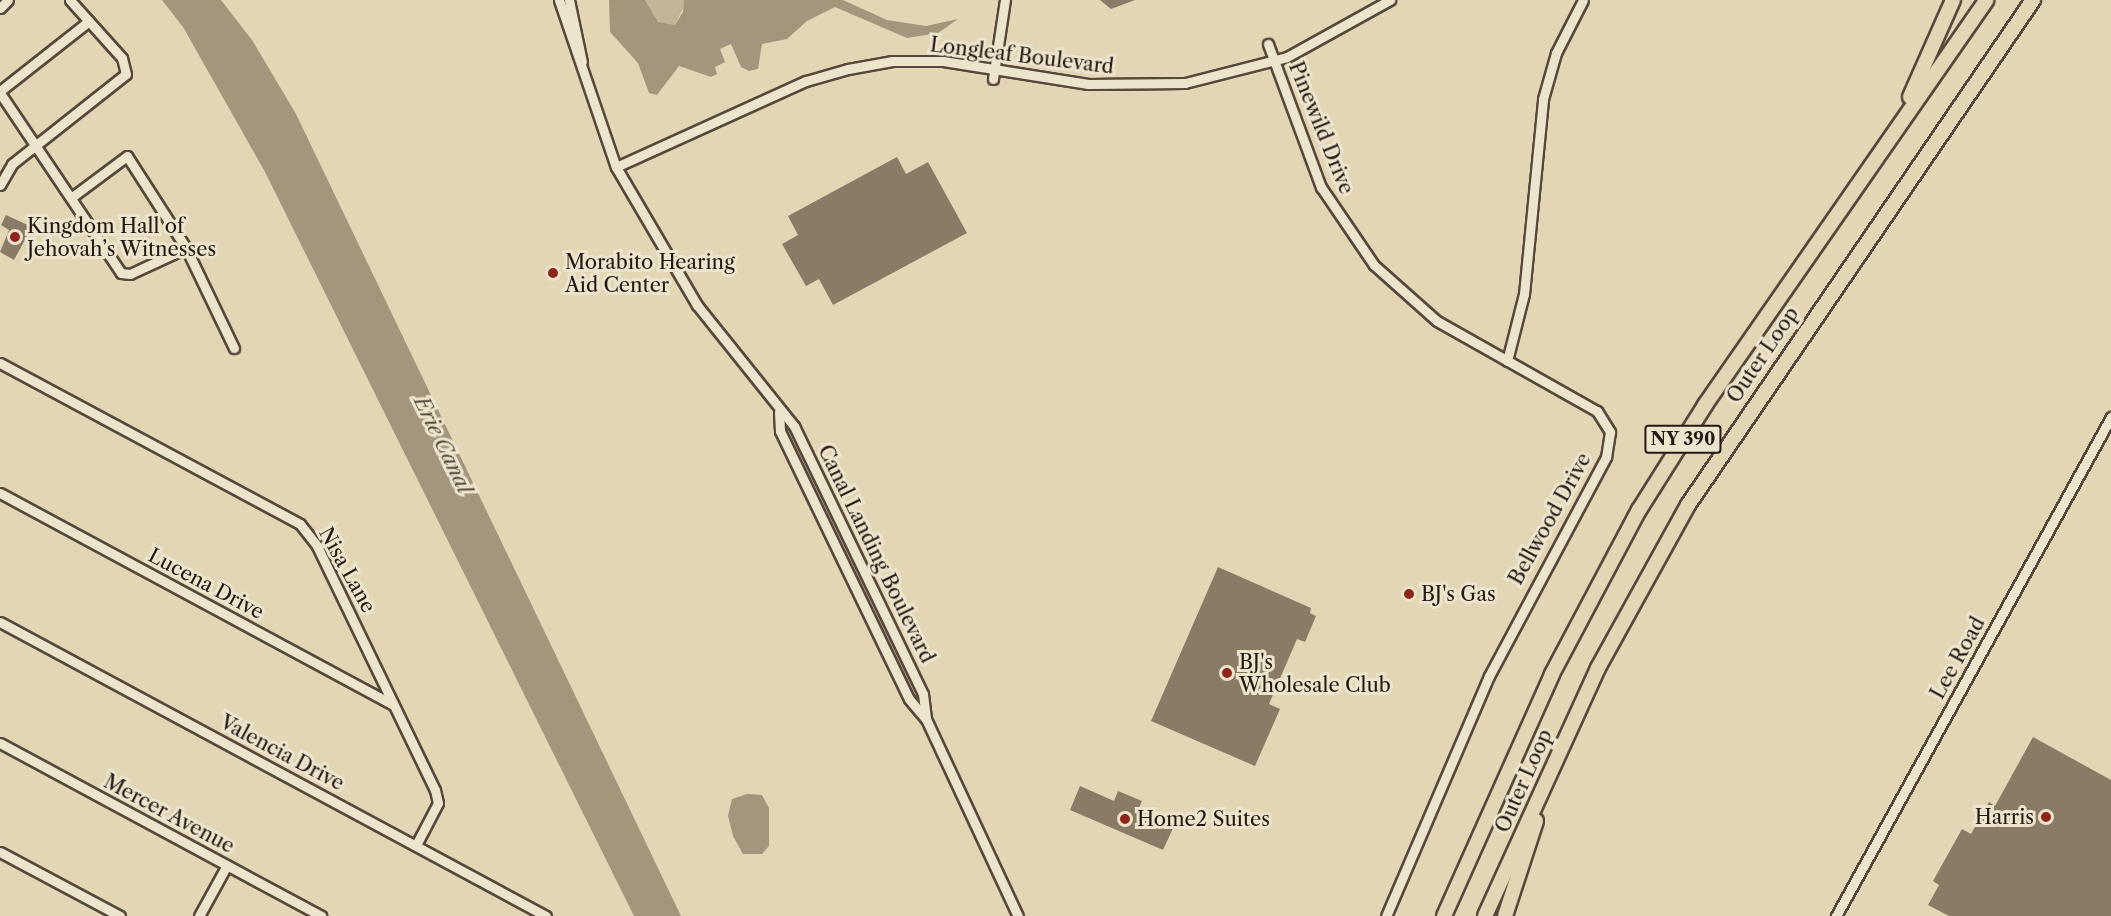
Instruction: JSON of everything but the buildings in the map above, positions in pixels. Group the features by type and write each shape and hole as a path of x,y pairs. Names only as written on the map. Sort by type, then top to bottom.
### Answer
{"highway":[{"path":"1877,157 1935,47 1953,0"},
{"name":"Outer Loop","path":"1444,916 1542,694 1624,537 1705,405 1986,0"},
{"name":"Outer Loop","path":"1485,916 1559,752 1627,613 1704,479 2033,0"},
{"path":"1505,916 1559,752"}],"street":[{"path":"0,8 8,0"},
{"path":"0,185 12,164 126,74 122,58 70,0"},
{"name":"Canal Landing Boulevard","path":"559,0 587,88 616,167 687,289 779,412 794,426 918,684 926,719 1018,916"},
{"name":"Canal Landing Boulevard","path":"569,0 587,88"},
{"path":"993,79 1005,0"},
{"name":"Longleaf Boulevard","path":"616,167 807,81 848,69 892,62 943,61 995,67 1076,83 1140,86 1207,80 1275,62 1335,34 1390,0"},
{"path":"1508,361 1523,301 1543,99 1556,53 1583,0"},
{"path":"90,21 0,92 121,273 130,274 186,248"},
{"name":"Pinewild Drive","path":"1268,44 1318,179 1359,246 1429,315 1508,361"},
{"path":"72,197 127,156 186,248 234,348"},
{"name":"Bellwood Drive","path":"1386,916 1493,667 1610,446 1610,429 1597,411 1508,361"},
{"name":"Nisa Lane","path":"0,363 300,524 317,546 395,706 438,803 416,845"},
{"name":"Canal Landing Boulevard","path":"779,412 780,431 909,699 926,719"},
{"name":"Lee Road","path":"1836,916 2111,417"},
{"name":"Lucena Drive","path":"0,493 395,706"},
{"name":"Valencia Drive","path":"0,622 546,916"},
{"name":"Mercer Avenue","path":"0,743 321,916"},
{"path":"0,852 120,916"},
{"path":"199,916 226,866"}],"shaded area":[{"path":"645,0 684,0 685,4 675,25 658,22"}],"water":[{"name":"Erie Canal","path":"162,0 221,0 252,40 296,114 681,916 634,916 265,172 183,27"},
{"path":"609,0 645,0 658,22 675,25 683,12 684,0 843,0 887,20 926,26 958,19 938,33 907,38 835,7 807,21 787,39 762,44 758,69 749,71 741,67 731,44 720,49 725,62 715,67 717,74 711,77 679,66 657,95 649,93 638,63 610,32"},
{"path":"747,794 762,795 769,808 769,846 762,854 743,854 733,836 728,816 732,799"}],"place":[{"name":"Kingdom Hall of Jehovah’s Witnesses","path":"15,237"},
{"name":"Morabito Hearing Aid Center","path":"553,273"},
{"name":"BJ's Gas","path":"1409,594"},
{"name":"BJ's Wholesale Club","path":"1227,673"},
{"name":"Harris","path":"2046,817"},
{"name":"Home2 Suites","path":"1125,819"}]}
